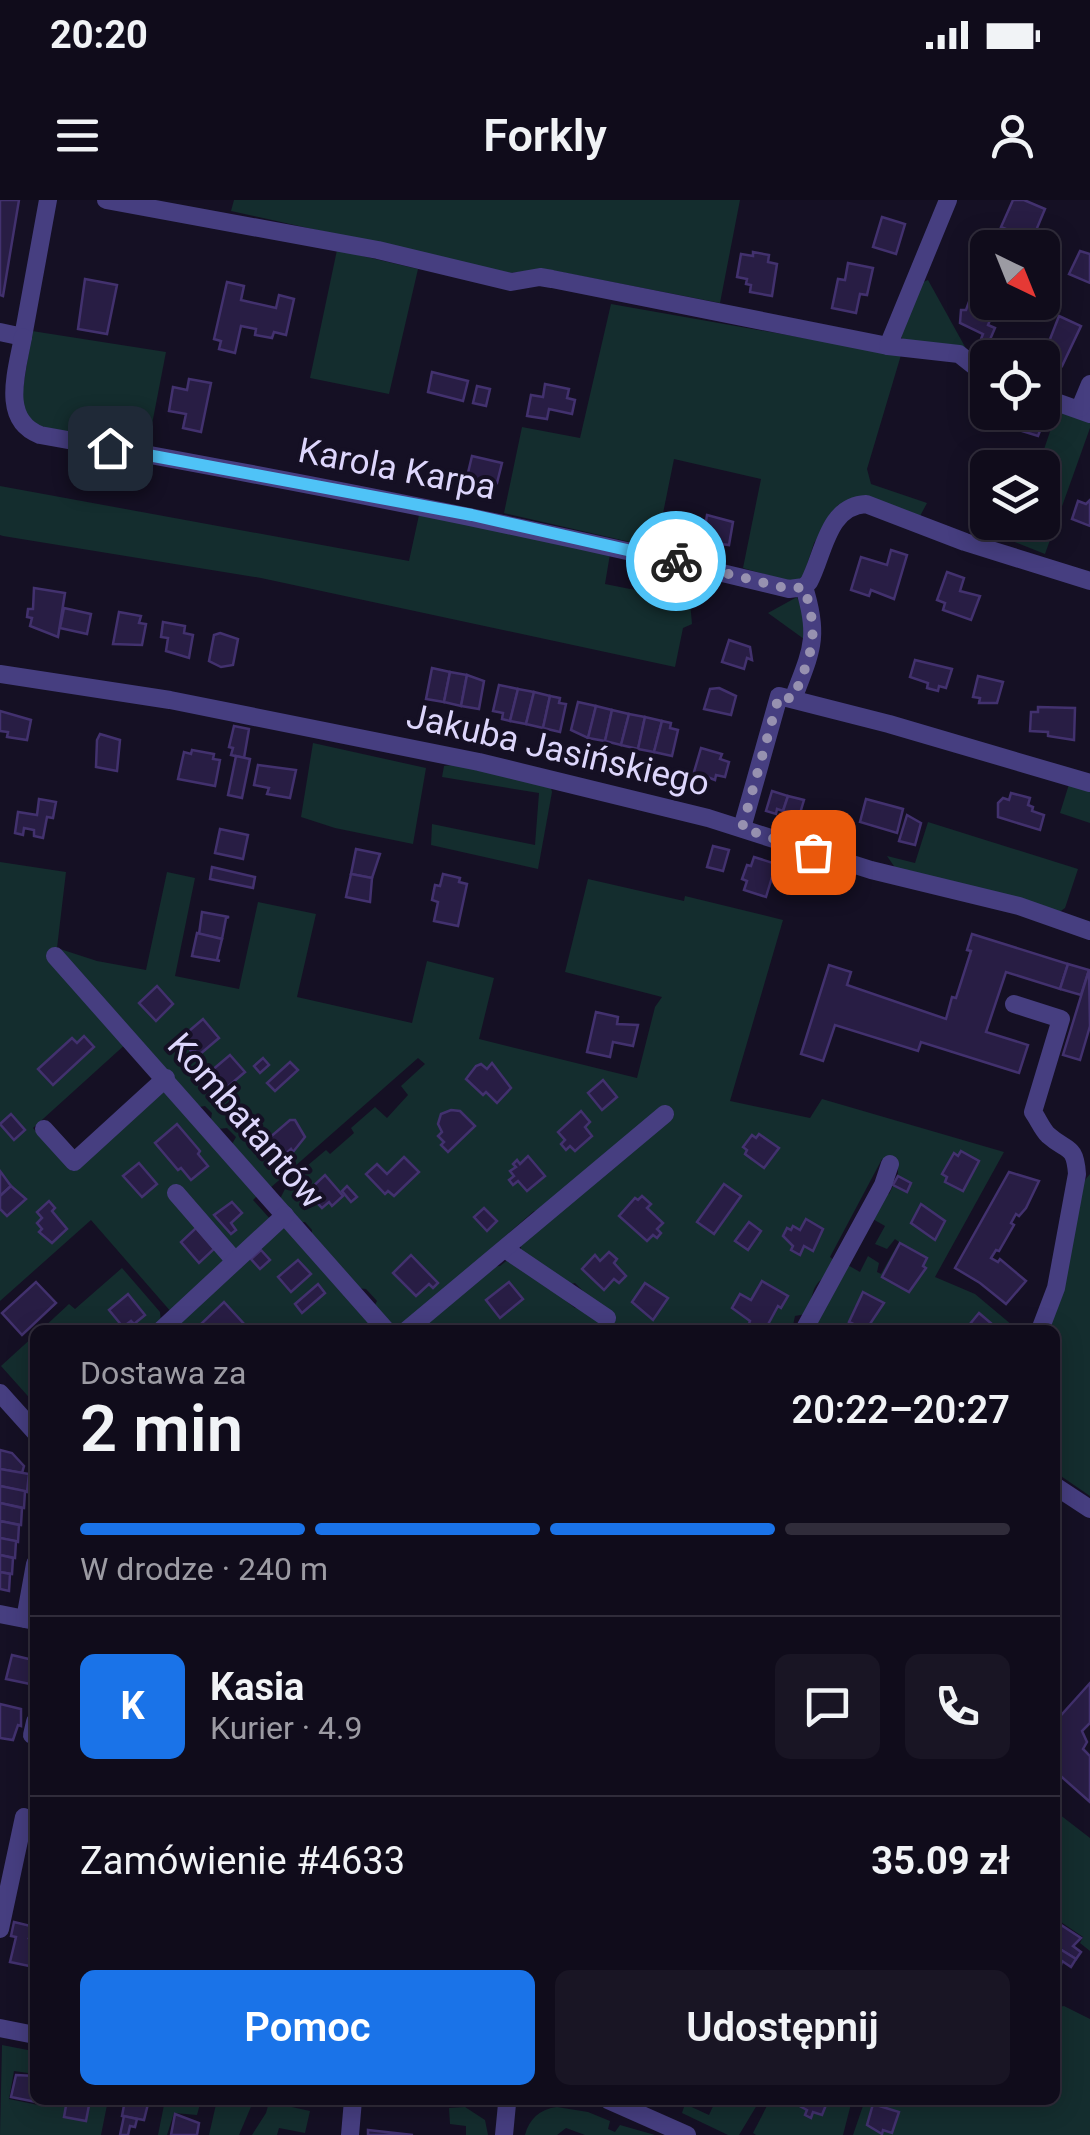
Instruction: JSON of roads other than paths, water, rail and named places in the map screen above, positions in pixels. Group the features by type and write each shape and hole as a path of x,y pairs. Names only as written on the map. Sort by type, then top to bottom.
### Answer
{"street":[{"name":"Karola Karpa","path":"48,200 13,410 18,423 40,435 472,515 789,589 804,587"},
{"path":"106,200 378,250 511,282 540,277 888,346 959,354 970,363"},
{"path":"888,346 948,200"},
{"path":"0,332 23,336"},
{"path":"1060,403 1085,411 1090,384"},
{"path":"742,828 786,698 814,638 804,587 834,522 848,508 866,504 965,542 1090,580"},
{"name":"Jakuba Jasińskiego","path":"0,674 170,700 480,762 742,828 871,870 1018,906 1090,930"},
{"path":"786,698 1090,783"},
{"name":"Kombatantów","path":"56,956 382,1325"},
{"path":"1014,1004 1062,1020 1033,1112 1046,1134 1070,1148 1078,1174 1056,1288 1042,1325"},
{"path":"44,1129 74,1162 166,1078"},
{"path":"413,1325 665,1114"},
{"path":"807,1325 883,1185 890,1164"},
{"path":"176,1193 235,1262"},
{"path":"166,1325 286,1215"},
{"path":"505,1248 607,1318"},
{"path":"0,1393 30,1426"},
{"path":"1060,1489 1090,1509"},
{"path":"0,1614 30,1620"},
{"path":"0,1929 24,1818"},
{"path":"0,2028 30,2033"},
{"path":"350,2135 353,2105"},
{"path":"504,2135 509,2105"},
{"path":"619,2105 688,2135"}]}
